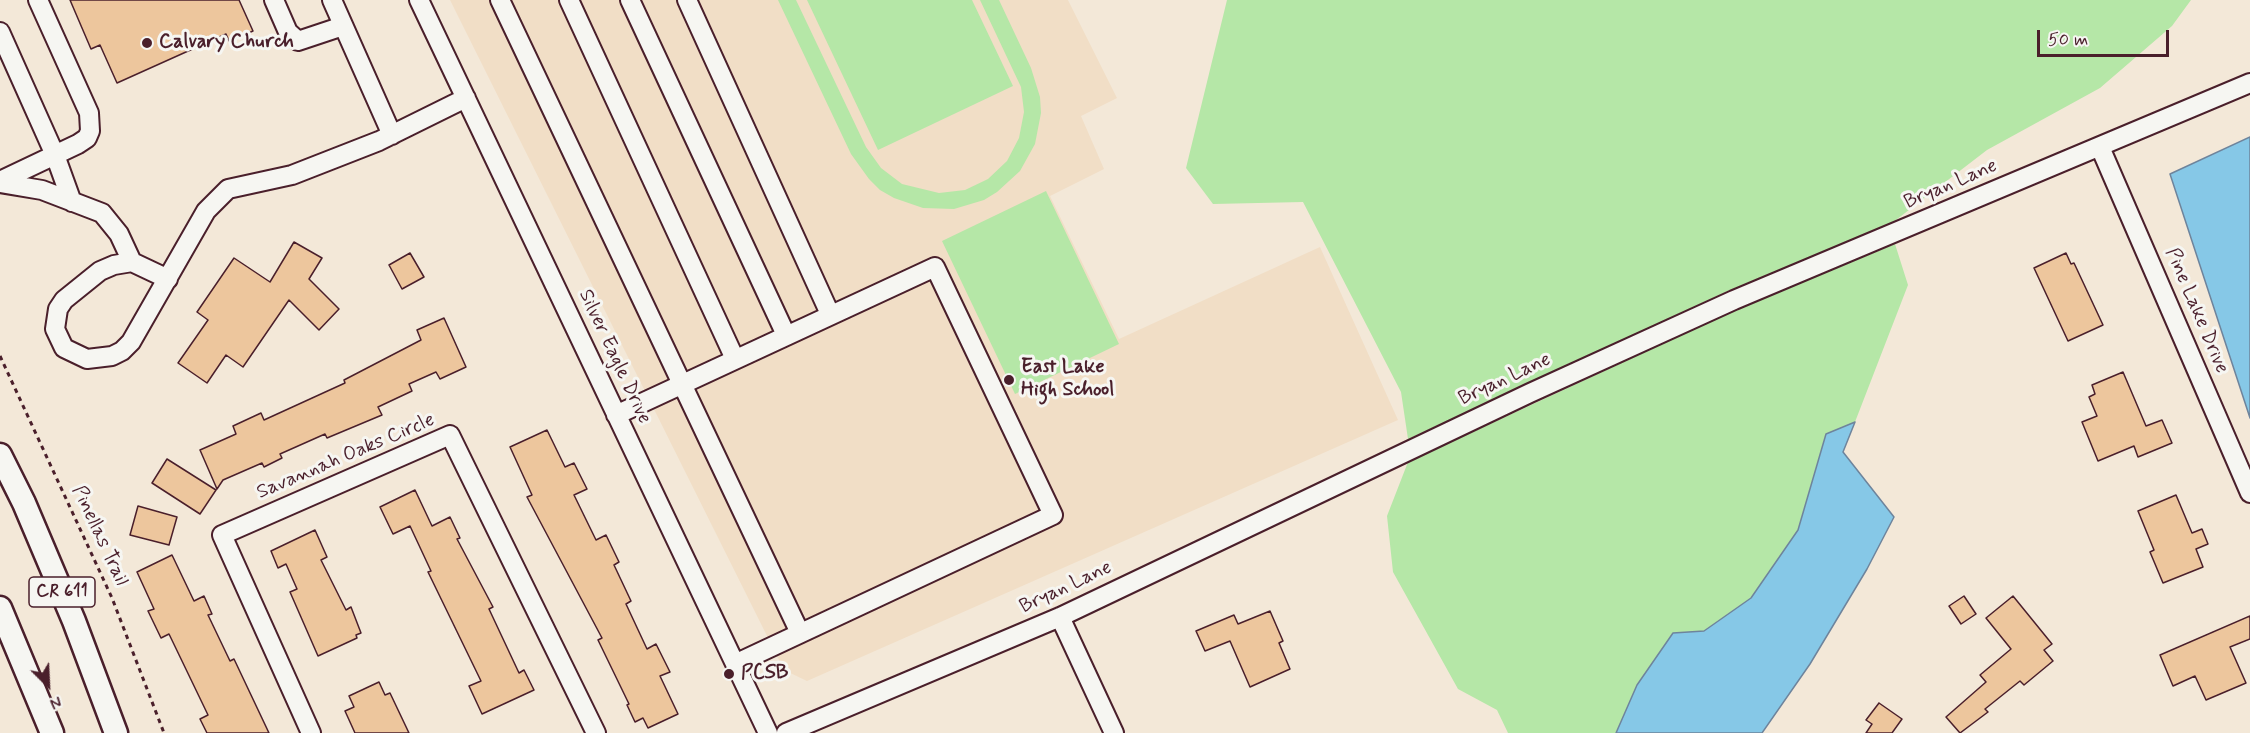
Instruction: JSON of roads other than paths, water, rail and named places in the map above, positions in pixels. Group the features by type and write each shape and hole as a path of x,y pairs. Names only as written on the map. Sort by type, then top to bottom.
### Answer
{"main road":[{"name":"CR 611","path":"0,455 24,503 69,610 116,733"},
{"name":"CR 611","path":"0,608 52,733"}],"street":[{"path":"2,176 55,155 87,138 90,131 89,113 38,0"},
{"path":"274,0 288,32 298,41 344,26"},
{"path":"332,0 392,135"},
{"name":"Silver Eagle Drive","path":"419,0 768,733"},
{"path":"500,0 680,385 800,633"},
{"path":"569,0 735,359"},
{"path":"630,0 786,335"},
{"path":"687,0 830,314"},
{"path":"0,32 55,155 72,201"},
{"name":"Bryan Lane","path":"786,733 1060,617 1530,393 1723,305 2250,83"},
{"path":"168,279 132,262 114,265 100,271 64,300 56,317 58,338 70,352 87,359 112,356 122,351 131,342 168,279 206,211 228,189 292,175 392,135 466,98"},
{"name":"Pine Lake Drive","path":"2100,147 2250,493"},
{"path":"2,176 102,213 119,234 132,262"},
{"path":"616,415 935,267 1053,514 735,664"},
{"name":"Savannah Oaks Circle","path":"311,733 222,535 450,435 596,733"},
{"path":"1060,617 1114,733"}],"water":[{"path":"2250,137 2250,418 2170,174"},
{"path":"1855,422 1843,452 1894,517 1867,569 1810,664 1762,733 1616,733 1637,685 1673,633 1704,631 1751,598 1798,530 1826,434"}],"place":[{"name":"Calvary Church","path":"147,43"},
{"name":"East Lake High School","path":"1009,380"},
{"name":"PCSB","path":"729,674"}]}
